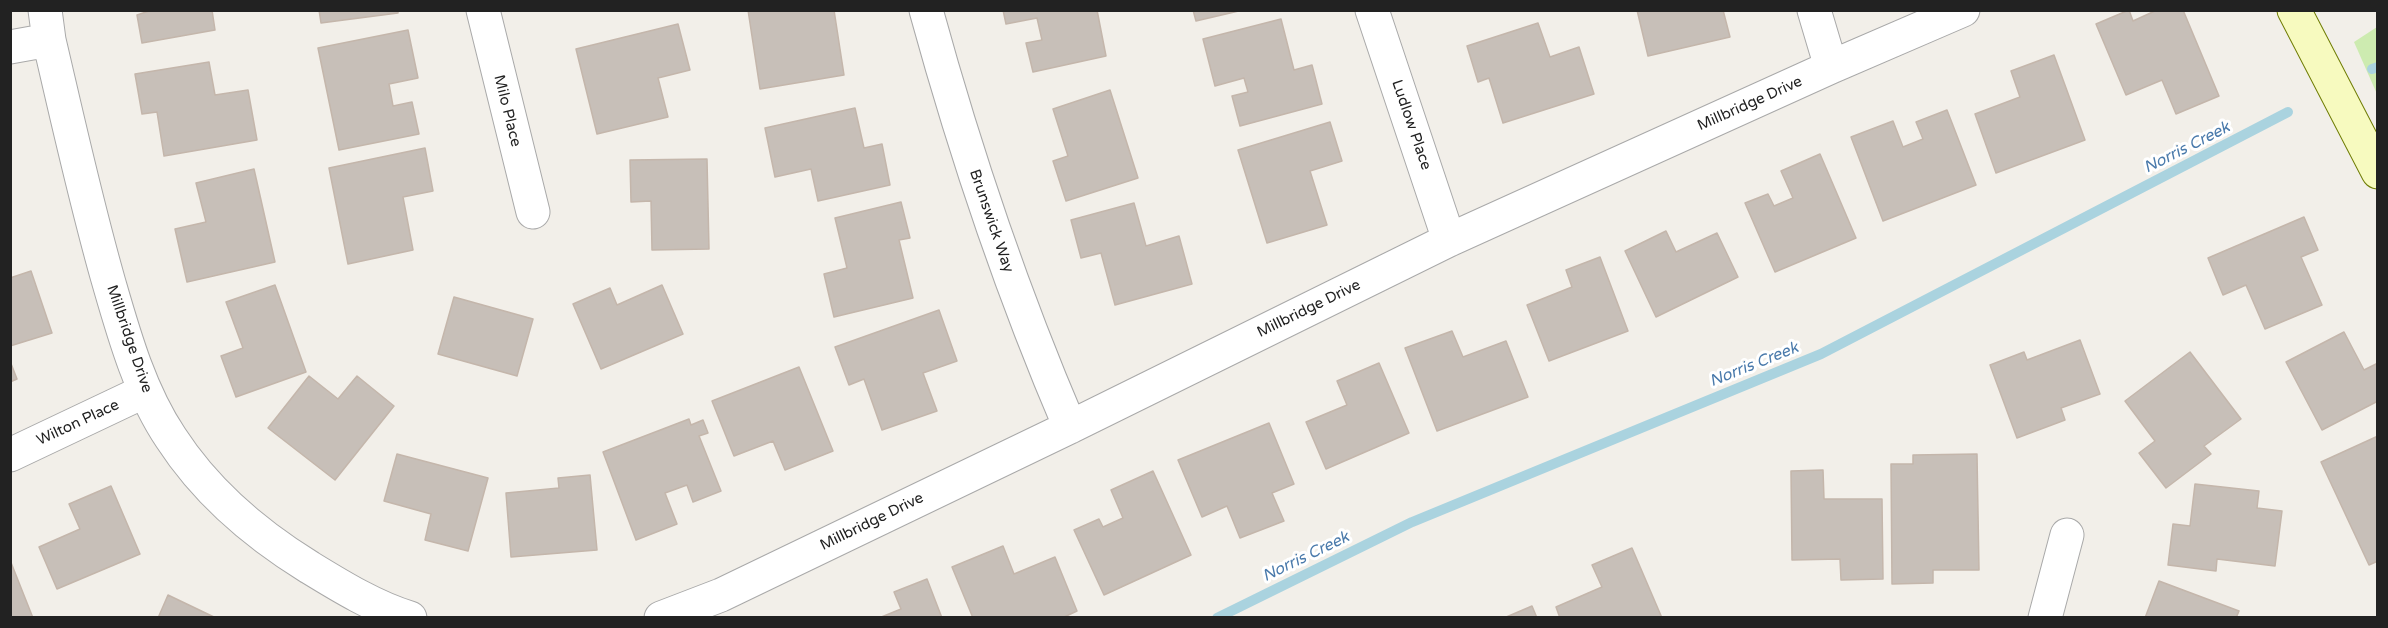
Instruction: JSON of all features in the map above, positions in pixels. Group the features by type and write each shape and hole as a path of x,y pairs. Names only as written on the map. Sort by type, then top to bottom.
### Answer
{"street":[{"name":"Milo Place","path":"483,10 533,212"},
{"name":"Brunswick Way","path":"926,10 950,96 993,229 1070,427"},
{"name":"Ludlow Place","path":"1372,10 1449,240"},
{"path":"1814,10 1831,66"},
{"name":"Millbridge Drive","path":"661,618 721,595 1070,427 1449,240 1831,66 1963,10"},
{"path":"2294,10 2378,172"},
{"name":"Millbridge Drive","path":"47,25 94,231 119,318 146,391 170,438 233,513 345,605 410,618"},
{"path":"10,47 47,25"},
{"name":"Wilton Place","path":"10,455 146,391"},
{"path":"2045,618 2067,535"}],"green space":[{"path":"2377,27 2377,94 2354,42"}],"building":[{"path":"152,10 212,10 215,30 142,43 137,15"},
{"path":"319,10 398,10 398,13 321,23"},
{"path":"748,10 834,10 844,75 760,89"},
{"path":"1003,10 1097,10 1106,56 1033,72 1026,43 1042,40 1037,18 1006,24"},
{"path":"1193,10 1243,10 1196,21"},
{"path":"1637,10 1723,10 1730,37 1648,56"},
{"path":"2129,10 2133,21 2157,10 2183,10 2219,96 2176,114 2162,80 2126,95 2096,24"},
{"path":"1281,19 1294,70 1312,65 1322,104 1240,126 1232,96 1248,92 1244,78 1215,86 1203,39"},
{"path":"1538,23 1550,57 1579,47 1594,94 1503,123 1489,78 1478,82 1467,46"},
{"path":"678,24 690,70 658,78 668,117 597,134 576,49"},
{"path":"408,30 418,78 389,84 393,106 412,102 419,134 339,150 318,48"},
{"path":"2054,55 2085,140 1996,173 1975,114 2020,97 2011,71"},
{"path":"209,62 215,95 248,90 257,140 164,156 157,112 142,114 135,74"},
{"path":"1110,90 1138,178 1066,201 1053,161 1068,156 1053,109"},
{"path":"855,108 864,148 882,144 890,185 818,201 811,169 775,177 765,128"},
{"path":"1947,110 1976,185 1883,221 1851,137 1893,121 1903,147 1923,139 1916,122"},
{"path":"1330,122 1342,161 1310,171 1327,225 1267,243 1238,150"},
{"path":"425,148 433,191 403,197 413,250 348,264 329,168"},
{"path":"1820,154 1856,238 1775,272 1745,203 1768,194 1774,206 1793,198 1781,171"},
{"path":"707,159 709,249 652,250 651,201 631,202 630,160"},
{"path":"254,169 275,262 187,282 175,229 206,222 196,183"},
{"path":"901,202 910,238 899,240 913,298 834,317 824,274 847,268 835,218"},
{"path":"1134,203 1146,246 1179,236 1192,284 1115,305 1101,253 1081,258 1071,220"},
{"path":"2304,217 2318,250 2301,257 2322,305 2265,329 2246,285 2223,295 2208,258"},
{"path":"1666,231 1676,252 1717,233 1738,277 1656,317 1625,251"},
{"path":"1600,257 1628,331 1549,361 1527,305 1572,287 1566,270"},
{"path":"31,271 52,333 10,346 10,278"},
{"path":"275,285 306,372 236,397 221,356 243,348 226,302"},
{"path":"662,285 683,334 601,369 573,304 610,288 617,305"},
{"path":"454,297 533,319 517,376 438,354"},
{"path":"939,310 957,361 923,373 937,411 882,430 864,379 849,385 835,347"},
{"path":"1452,331 1463,357 1506,341 1528,397 1437,431 1405,348"},
{"path":"2344,332 2364,370 2378,363 2378,401 2322,430 2286,362"},
{"path":"2080,340 2100,394 2061,408 2065,420 2017,438 1990,365 2024,352 2027,360"},
{"path":"2190,352 2241,419 2204,446 2211,454 2166,488 2139,453 2155,441 2125,401"},
{"path":"10,361 17,379 10,382"},
{"path":"1379,363 1409,433 1326,469 1306,422 1347,405 1337,381"},
{"path":"799,367 833,451 785,470 773,441 734,456 712,401"},
{"path":"309,376 338,399 357,376 394,406 335,480 268,428"},
{"path":"689,419 691,425 703,420 708,433 699,436 721,491 693,502 687,485 665,493 677,524 636,540 603,452"},
{"path":"1269,423 1294,484 1272,493 1284,521 1240,538 1227,506 1202,517 1178,460"},
{"path":"2378,436 2378,561 2369,565 2321,462"},
{"path":"397,454 488,478 468,551 425,540 431,514 384,501"},
{"path":"1977,454 1979,570 1933,570 1933,583 1892,584 1891,464 1913,464 1913,455"},
{"path":"1823,470 1824,499 1882,499 1883,579 1841,580 1840,559 1792,560 1791,471"},
{"path":"1153,471 1191,555 1104,595 1074,530 1099,519 1103,527 1123,518 1111,490"},
{"path":"590,475 597,550 511,557 506,493 559,488 558,478"},
{"path":"2195,484 2259,491 2257,508 2282,511 2275,566 2217,559 2216,571 2168,565 2173,524 2190,526"},
{"path":"111,486 140,554 57,589 39,547 80,529 69,504"},
{"path":"1003,546 1014,574 1055,557 1077,611 1062,618 973,618 952,567"},
{"path":"1632,548 1662,618 1560,618 1556,607 1602,587 1592,565"},
{"path":"10,560 33,618 10,618"},
{"path":"927,579 942,618 879,618 901,609 894,592"},
{"path":"2159,581 2239,611 2236,618 2145,618"},
{"path":"168,595 216,618 158,618"},
{"path":"1532,606 1537,618 1504,618"}],"waterway":[{"name":"Norris Creek","path":"2372,69 2378,67"},
{"name":"Norris Creek","path":"1217,618 1412,522 1821,354 2288,112"}]}
